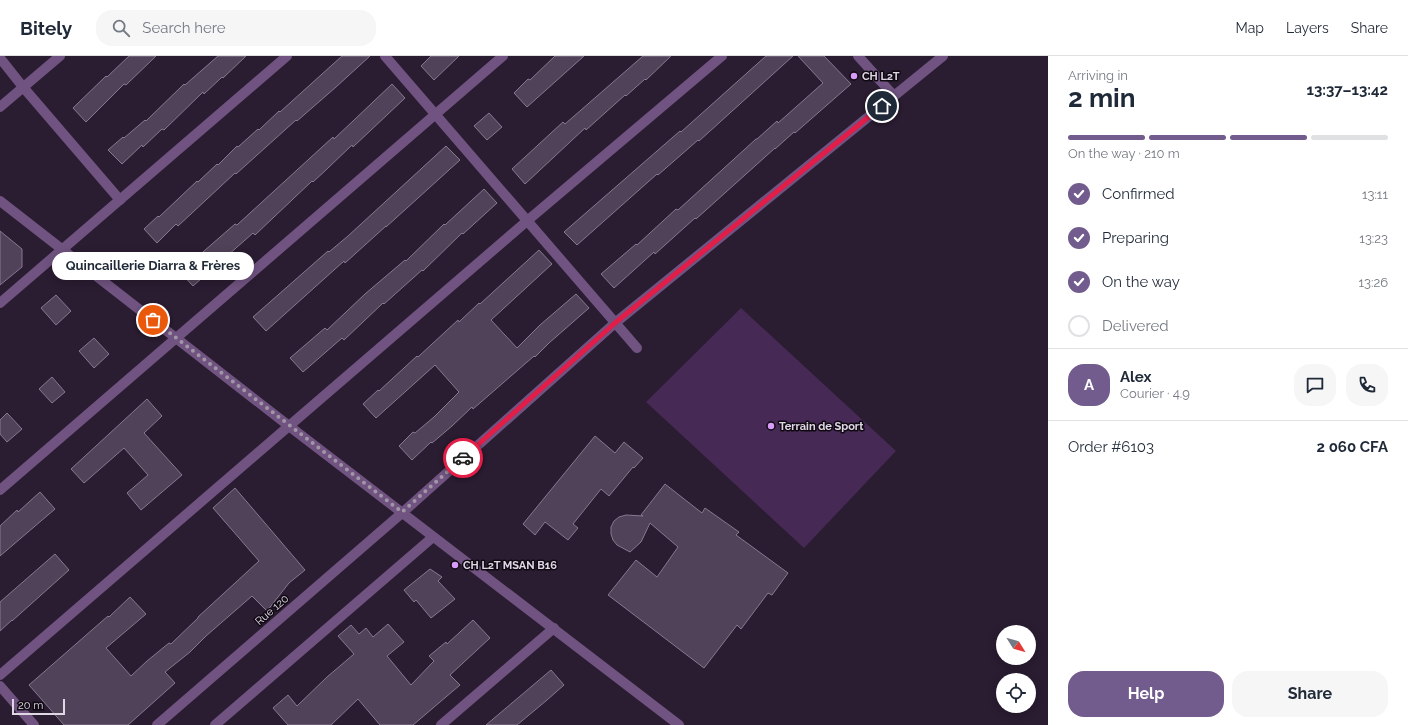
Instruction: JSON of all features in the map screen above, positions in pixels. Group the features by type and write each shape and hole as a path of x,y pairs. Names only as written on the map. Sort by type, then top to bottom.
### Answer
{"street":[{"path":"0,107 60,56"},
{"path":"0,303 287,56"},
{"path":"385,56 637,348"},
{"path":"0,490 503,56"},
{"path":"0,675 527,221 722,56"},
{"path":"858,56 894,96"},
{"name":"Rue 120","path":"157,725 402,512 615,323 943,56"},
{"path":"0,58 120,200"},
{"path":"0,201 289,426 554,628 677,724"},
{"path":"215,725 433,537"},
{"path":"441,725 554,628"},
{"path":"0,686 34,725"}],"shaded area":[{"name":"Terrain de Sport","path":"741,308 896,451 804,548 646,402"}],"building":[{"path":"129,56 156,56 126,85 124,84 86,122 73,108"},
{"path":"218,56 246,56 204,94 203,92 164,130 162,129 143,147 142,145 122,164 108,150 145,120 146,121 184,84 185,85"},
{"path":"342,56 370,56 236,174 235,173 178,226 176,224 157,243 144,229 197,181 198,182 217,164 218,165 237,146 238,147 258,129 259,130 279,111 280,112"},
{"path":"431,56 459,56 434,80 421,66"},
{"path":"555,56 584,56 527,107 514,93"},
{"path":"643,56 671,56 646,80 645,79 626,96 625,95 586,130 585,128 525,184 512,169 563,122 565,124"},
{"path":"766,56 793,56 699,141 698,140 658,175 657,174 577,245 564,232 680,131 681,132"},
{"path":"798,56 824,56 851,84 614,288 601,274 636,244 637,245 676,209 678,210 756,139 777,121 778,123 823,83"},
{"path":"392,84 405,98 353,147 352,145 313,182 312,181 255,235 253,233 193,286 180,272 235,224 237,225 333,137 334,139"},
{"path":"489,113 502,127 487,140 474,126"},
{"path":"446,146 460,160 386,227 345,263 344,261 266,331 253,317 328,251 329,252 348,236"},
{"path":"484,189 497,203 463,234 462,233 423,271 422,270 384,304 383,303 344,340 342,338 303,372 290,358 325,328 327,330 365,294 405,260 406,261 444,224 445,225"},
{"path":"0,231 22,249 22,267 0,285"},
{"path":"539,250 552,264 491,320 517,348 540,325 576,294 589,308 535,357 534,356 473,409 472,407 412,460 399,446 413,432 415,433 434,417 459,392 435,365 376,418 363,404 417,356 418,357 458,320 459,322 479,303 480,304"},
{"path":"56,295 71,311 56,325 41,308"},
{"path":"94,338 109,354 94,368 79,351"},
{"path":"52,377 65,392 52,403 39,389"},
{"path":"147,399 162,416 144,433 182,475 141,510 127,493 148,475 124,448 84,483 71,469"},
{"path":"7,413 22,429 7,442 0,434 0,420"},
{"path":"595,436 615,453 624,442 643,458 634,468 633,467 609,496 601,489 573,524 578,528 568,540 545,522 535,535 523,524"},
{"path":"665,484 702,513 705,508 739,532 736,535 788,573 772,595 768,593 741,629 737,625 704,668 608,595 636,560 657,577 678,547 650,523 641,542 630,552 617,545 611,534 611,527 614,521 619,517 626,515 643,516 641,515"},
{"path":"235,488 305,570 289,583 267,611 252,596 206,636 190,652 165,672 175,683 128,725 64,725 29,685 108,616 109,617 130,597 146,614 106,648 131,676 169,643 171,644 259,561 213,508"},
{"path":"40,492 55,509 0,556 0,526"},
{"path":"55,554 69,570 0,631 0,602"},
{"path":"430,569 442,577 438,581 455,599 431,618 416,600 414,602 404,590"},
{"path":"473,620 490,638 450,675 460,685 413,725 380,725 358,699 331,725 288,725 273,708 288,695 297,706 327,677 354,654 338,636 351,625 359,634 366,628 373,637 388,624 404,642 387,656 411,685 434,661 429,656 446,642 447,644"},
{"path":"551,670 564,685 547,700 517,725 486,725"}],"way so far":[{"path":"153,320 402,512 463,458"}],"place":[{"name":"CH L2T","path":"854,76"},
{"name":"Quincaillerie Diarra & Frères","path":"153,320"},
{"name":"Terrain de Sport","path":"771,426"},
{"name":"CH L2T MSAN B16","path":"455,565"}],"route":[{"path":"463,458 615,323 882,106"}]}
